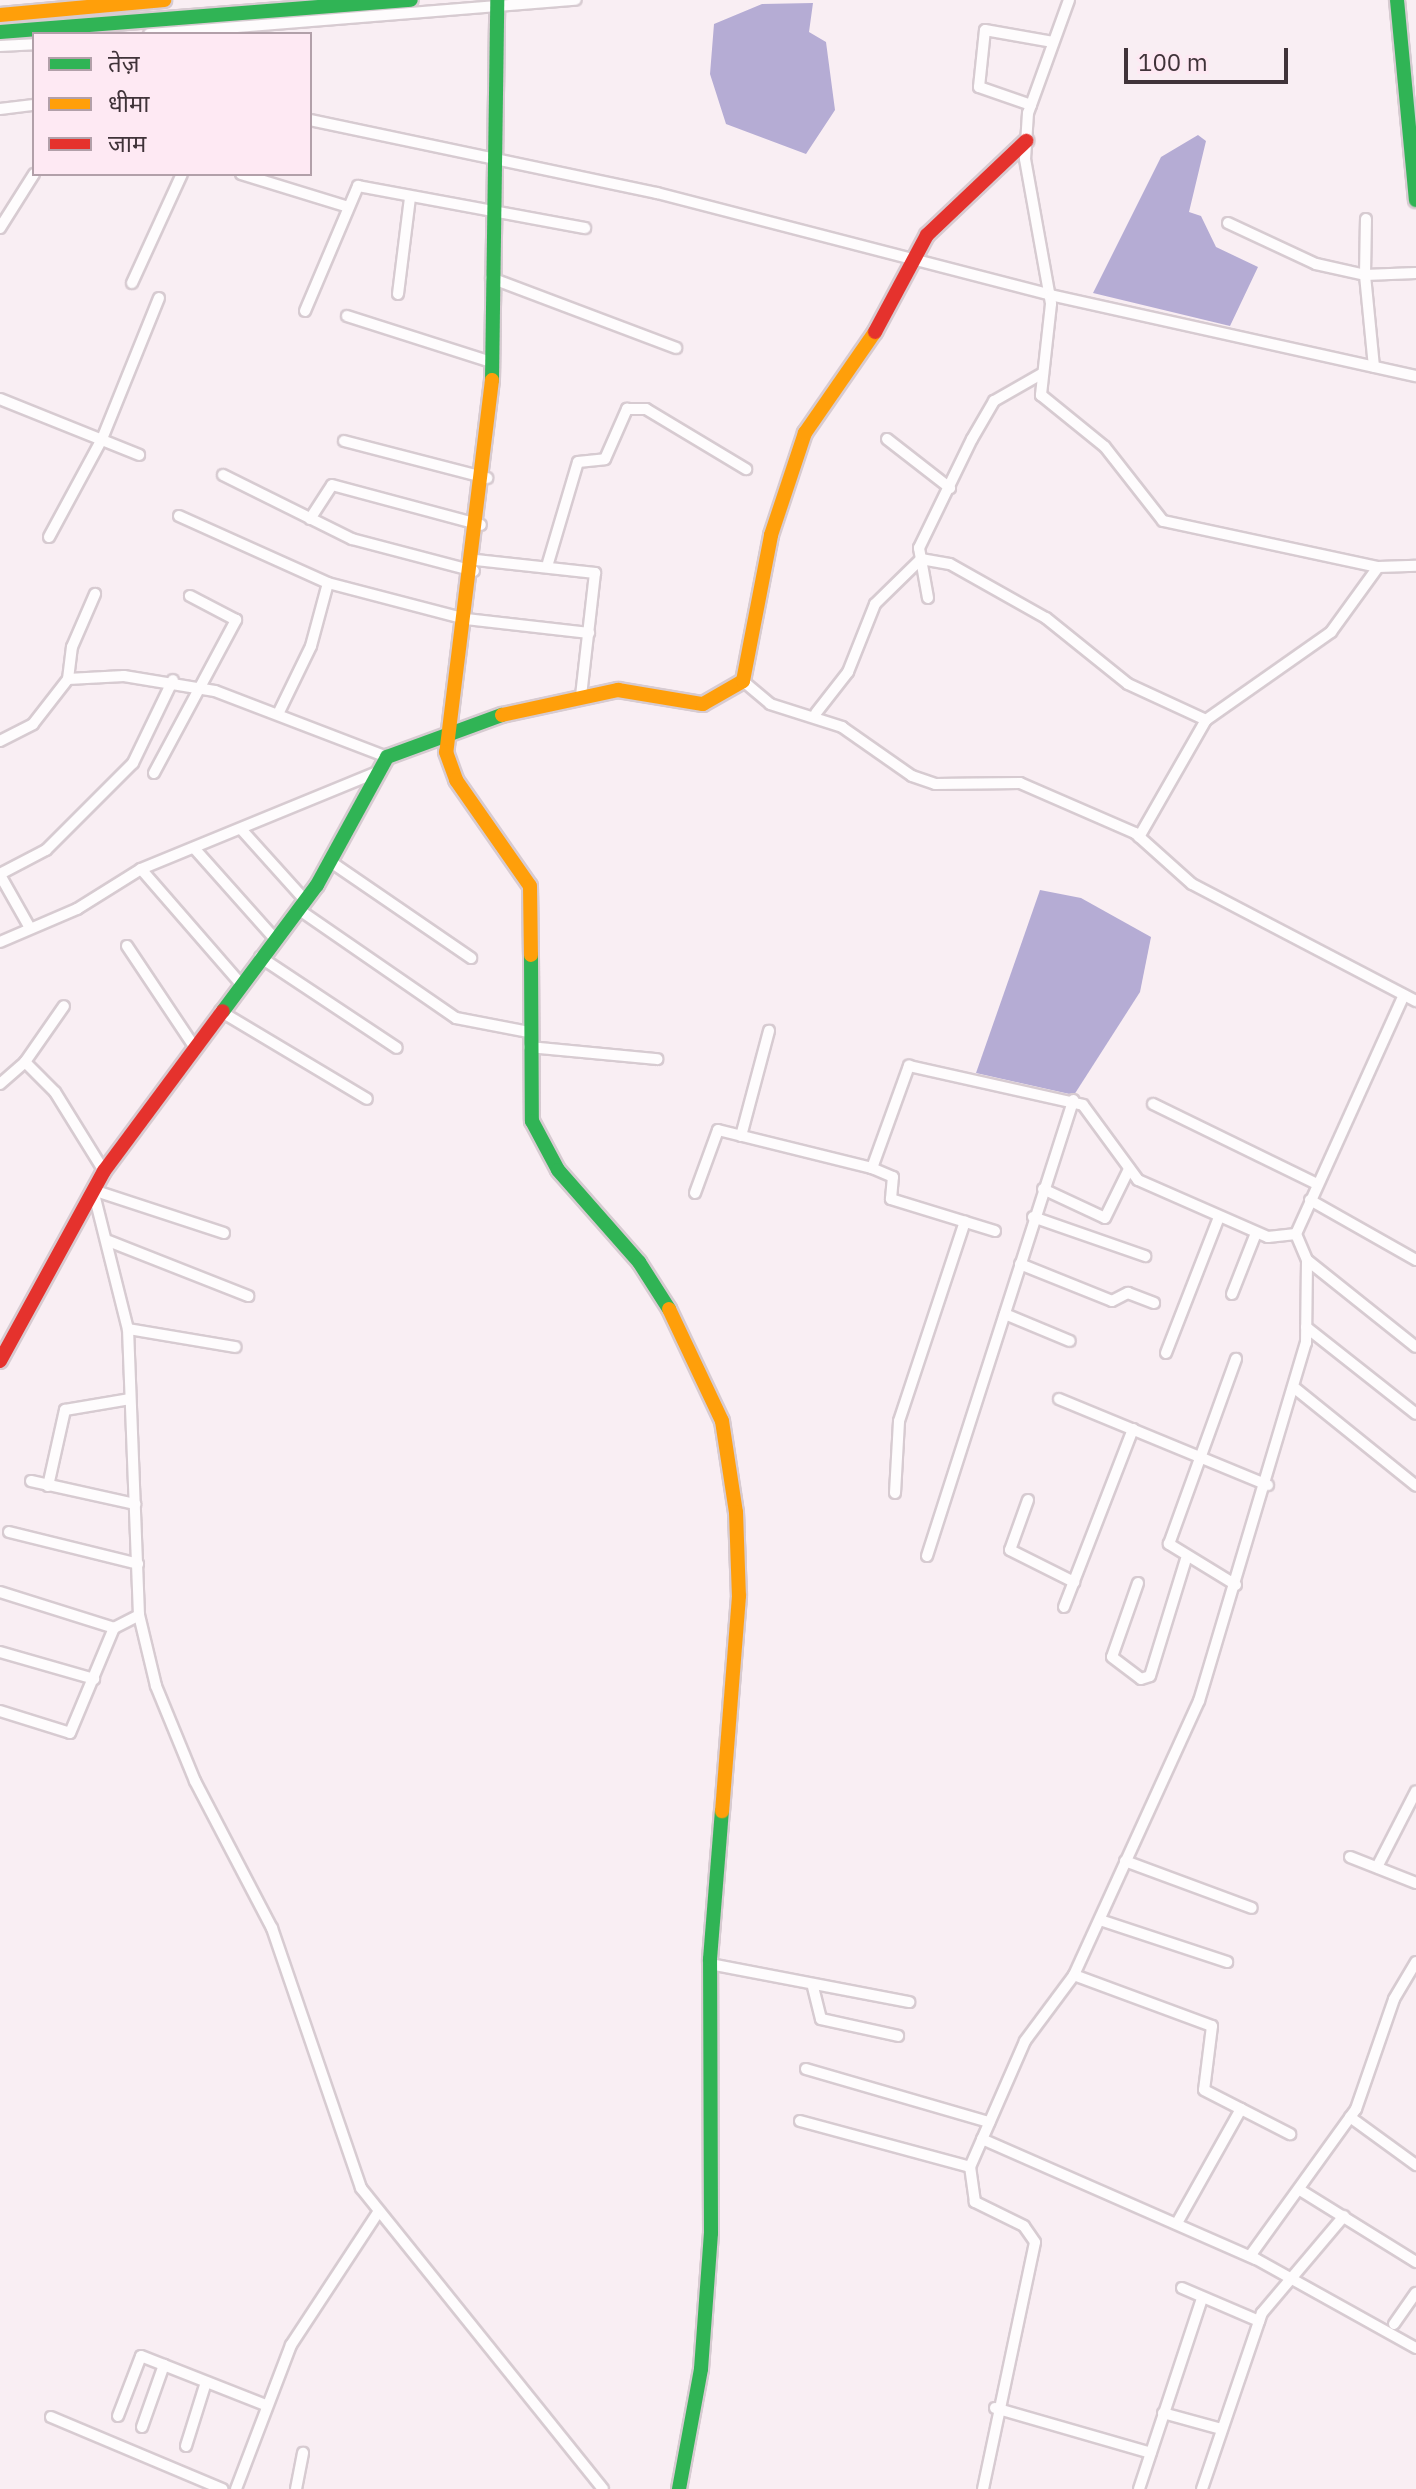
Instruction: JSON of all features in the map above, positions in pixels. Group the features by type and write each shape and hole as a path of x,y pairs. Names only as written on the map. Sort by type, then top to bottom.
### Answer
{"main road":[{"path":"0,15 164,0"},
{"path":"0,32 411,0"},
{"path":"1397,0 1416,200"},
{"path":"1410,0 1416,103"},
{"path":"498,3 488,277 487,478 446,752 456,780 530,886 535,988 529,1032 532,1121 566,1181 656,1286 722,1421 740,1565 710,1964 711,2233 701,2369 679,2489"},
{"path":"0,1361 104,1171 331,862 384,764 450,729 581,696 618,690 703,704 743,681 794,459 862,357 914,256 1018,156 1026,141"}],"street":[{"path":"172,32 498,3 576,0"},
{"path":"1026,141 1031,105 1069,0"},
{"path":"1031,105 979,87 985,30 1053,42"},
{"path":"0,46 32,44"},
{"path":"0,109 32,105"},
{"path":"312,120 492,157 914,256 1051,305 1416,376"},
{"path":"1018,156 1051,305 1043,373 1048,404 1105,447 1163,521 1378,567 1416,566"},
{"path":"0,228 33,176"},
{"path":"132,283 181,176"},
{"path":"248,176 345,206"},
{"path":"305,311 345,206 358,186 410,197 490,207 585,228"},
{"path":"398,294 410,197"},
{"path":"1366,219 1365,275 1374,367"},
{"path":"1228,223 1316,264 1365,275 1416,273"},
{"path":"488,277 676,348"},
{"path":"49,537 102,439 159,298"},
{"path":"347,316 488,361"},
{"path":"928,598 921,559 924,535 994,401 1043,373"},
{"path":"0,399 139,455"},
{"path":"548,563 578,462 605,459 627,409 646,409 746,469"},
{"path":"887,439 950,488"},
{"path":"344,441 487,478"},
{"path":"223,475 352,539 475,565 548,563 595,573 581,696"},
{"path":"310,519 332,485 481,525"},
{"path":"179,516 328,583 466,619 589,633"},
{"path":"816,713 848,672 875,604 921,559"},
{"path":"921,559 950,564 1046,618 1128,684 1206,720"},
{"path":"1139,837 1206,720 1331,632 1378,567"},
{"path":"279,712 311,646 328,583"},
{"path":"0,741 33,724 68,679 72,647 95,594"},
{"path":"154,773 203,688 236,620 190,596"},
{"path":"68,679 173,680 203,688 279,712 384,764"},
{"path":"30,928 0,874 46,850 133,763 173,680"},
{"path":"743,681 781,709 816,713 912,776 935,784 1020,783 1139,837 1192,884 1416,1001"},
{"path":"0,942 141,869 241,829 384,764"},
{"path":"241,829 301,905 456,1018 529,1032"},
{"path":"194,848 275,939"},
{"path":"331,862 471,958"},
{"path":"141,869 240,983"},
{"path":"127,946 195,1048"},
{"path":"260,957 397,1048"},
{"path":"983,2489 995,2408 1035,2242 1024,2226 975,2202 970,2167 1025,2041 1074,1975 1199,1701 1296,1389 1306,1327 1307,1260 1296,1234 1404,995"},
{"path":"0,1084 25,1062 64,1006"},
{"path":"220,1011 367,1099"},
{"path":"741,1136 769,1031"},
{"path":"529,1047 657,1059"},
{"path":"25,1062 55,1092 104,1171"},
{"path":"872,1168 909,1066 1073,1100 1094,1111 1129,1169 1256,1233 1296,1234"},
{"path":"927,1556 1033,1217 1073,1100"},
{"path":"1153,1104 1317,1184"},
{"path":"695,1193 713,1132 872,1168 893,1177 891,1199 995,1231"},
{"path":"1094,1238 1129,1169"},
{"path":"1043,1189 1105,1218"},
{"path":"93,1190 224,1233"},
{"path":"93,1190 128,1329 139,1615 156,1686 195,1781 272,1928 350,2161 377,2214 603,2489"},
{"path":"1310,1200 1416,1260"},
{"path":"1033,1217 1145,1256"},
{"path":"1166,1353 1219,1217"},
{"path":"895,1493 899,1421 965,1222"},
{"path":"1232,1294 1256,1233"},
{"path":"106,1240 248,1296"},
{"path":"1307,1260 1416,1347"},
{"path":"1020,1264 1112,1301 1124,1293 1154,1303"},
{"path":"1005,1314 1070,1341"},
{"path":"1306,1327 1416,1414"},
{"path":"128,1329 235,1347"},
{"path":"1236,1359 1169,1544 1186,1559 1236,1585"},
{"path":"1296,1389 1416,1486"},
{"path":"48,1486 65,1410 130,1399"},
{"path":"1059,1399 1268,1485"},
{"path":"1064,1607 1133,1429"},
{"path":"31,1481 135,1504"},
{"path":"1028,1500 1010,1550 1074,1582"},
{"path":"9,1532 138,1564"},
{"path":"1138,1583 1112,1657 1141,1679 1150,1676 1186,1559"},
{"path":"0,1592 114,1628"},
{"path":"0,1711 70,1733 114,1628 139,1615"},
{"path":"0,1652 94,1679"},
{"path":"1377,1867 1416,1791"},
{"path":"1350,1857 1416,1883"},
{"path":"1125,1861 1252,1908"},
{"path":"1100,1920 1227,1962"},
{"path":"1250,2256 1350,2117 1394,1999 1416,1962"},
{"path":"710,1964 813,1987 909,2002"},
{"path":"1074,1975 1212,2026 1201,2085 1290,2134"},
{"path":"813,1987 821,2019 898,2036"},
{"path":"806,2069 989,2122"},
{"path":"1177,2223 1241,2109"},
{"path":"1350,2117 1416,2165"},
{"path":"800,2121 970,2167"},
{"path":"982,2139 1250,2256 1416,2348"},
{"path":"1300,2190 1416,2262"},
{"path":"236,2489 263,2404 310,2310 377,2214"},
{"path":"1202,2489 1259,2321 1344,2216"},
{"path":"1182,2288 1259,2321"},
{"path":"1394,2324 1416,2293"},
{"path":"1139,2489 1202,2298"},
{"path":"118,2416 134,2360 164,2365 263,2404"},
{"path":"142,2427 164,2365"},
{"path":"186,2446 206,2382"},
{"path":"995,2408 1151,2453"},
{"path":"1163,2413 1221,2429"},
{"path":"51,2417 222,2489"},
{"path":"296,2489 303,2453"}],"shaded area":[{"path":"813,3 809,32 826,42 835,110 806,154 726,124 710,74 714,24 762,4"},
{"path":"1198,135 1206,141 1189,212 1201,216 1216,247 1258,267 1230,326 1093,293 1161,157"},
{"path":"1040,890 1081,898 1151,937 1140,992 1074,1095 976,1073"}],"traffic: fast":[{"path":"0,32 411,0"},
{"path":"492,380 497,0"},
{"path":"1397,0 1416,200"},
{"path":"223,1011 317,885 387,757 502,715"},
{"path":"531,955 532,1121 558,1170 639,1262 669,1309"},
{"path":"679,2489 701,2369 711,2233 710,1959 722,1811"}],"traffic: slow":[{"path":"0,15 164,0"},
{"path":"502,715 618,690 703,704 743,681 771,535 805,433 875,332"},
{"path":"492,380 446,752 456,780 530,886 531,955"},
{"path":"669,1309 722,1421 736,1512 739,1596 722,1811"}],"traffic: jam":[{"path":"875,332 927,235 1026,141"},
{"path":"0,1361 104,1171 223,1011"}]}
